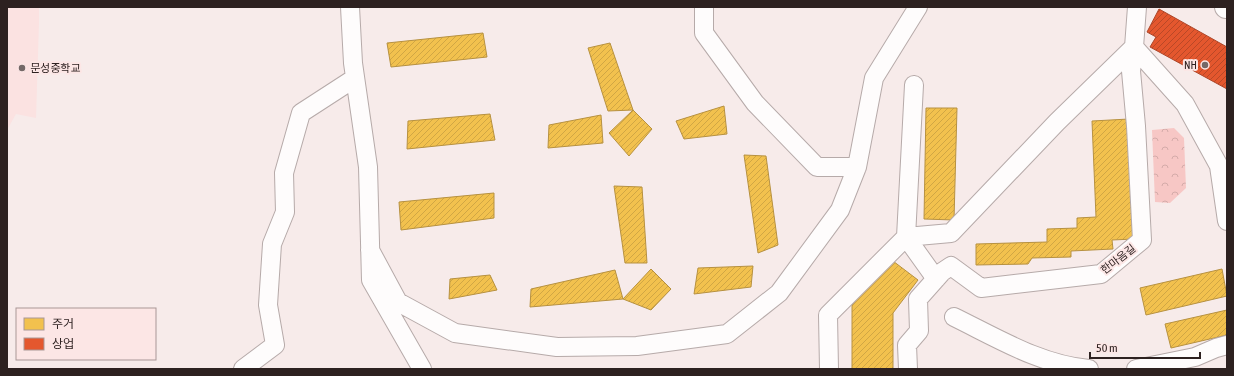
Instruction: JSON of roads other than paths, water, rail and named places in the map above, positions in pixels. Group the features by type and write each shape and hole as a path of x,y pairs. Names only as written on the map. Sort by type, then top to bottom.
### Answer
{"street":[{"path":"350,7 355,78 368,167 371,280 422,369"},
{"path":"704,7 704,33 755,102 817,166 857,167"},
{"path":"370,250 398,302 455,333 557,347 636,346 727,334 779,293 840,210 857,167 874,78 918,7"},
{"name":"한마음길","path":"908,369 907,345 919,331 918,298 942,272 951,266 981,288 1101,274 1142,240 1136,126 1131,71 1137,7"},
{"path":"829,369 828,315 906,237 951,233 1057,122 1134,47 1184,104 1219,166 1227,221"},
{"path":"243,369 275,345 268,305 272,244 285,212 284,173 301,113 355,78"},
{"path":"914,85 906,237 936,279"},
{"path":"954,317 1028,354 1076,368 1089,369"},
{"path":"1136,369 1196,357 1216,348 1227,346"}],"place":[{"name":"NH","path":"1205,65"},
{"name":"문성중학교","path":"22,68"}]}
